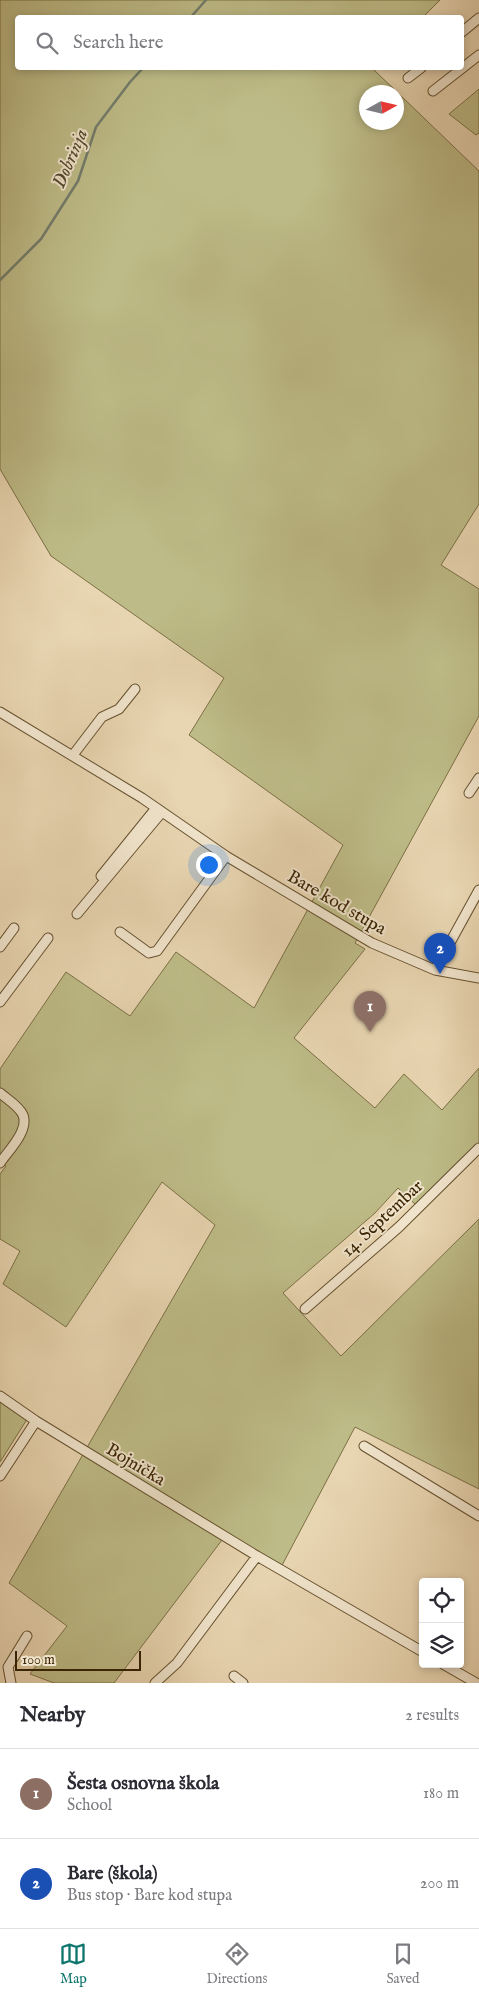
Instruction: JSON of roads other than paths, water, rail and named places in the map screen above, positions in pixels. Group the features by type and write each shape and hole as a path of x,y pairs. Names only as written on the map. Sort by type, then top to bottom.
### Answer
{"street":[{"path":"464,30 479,18"},
{"path":"464,67 479,55"},
{"path":"408,78 418,70"},
{"path":"433,92 460,70"},
{"path":"73,755 102,717 116,711 135,689"},
{"name":"Bare kod stupa","path":"0,712 73,755 226,856 372,943 435,970 479,978"},
{"path":"469,793 479,778"},
{"path":"87,893 159,810"},
{"path":"76,914 159,810"},
{"path":"120,932 149,953 157,951 226,856"},
{"path":"435,970 479,890"},
{"path":"0,947 14,928"},
{"path":"0,1002 48,938"},
{"path":"0,1093 18,1108 23,1114 24,1121 20,1134 0,1163"},
{"name":"14. Septembar","path":"304,1309 399,1227 479,1148"},
{"name":"Bojnička","path":"0,1396 36,1421 257,1556 419,1650"},
{"path":"0,1476 36,1421"},
{"path":"364,1446 479,1516"},
{"path":"155,1683 178,1662 257,1556"},
{"path":"11,1683 8,1667 27,1636"},
{"path":"450,1668 476,1683"},
{"path":"234,1676 243,1683"}],"waterway":[{"name":"Dobrinja","path":"193,15 206,0"},
{"name":"Dobrinja","path":"0,280 41,239 78,181 96,127 141,70"}],"place":[{"name":"Bare (škola)","path":"440,974"},
{"name":"Šesta osnovna škola","path":"370,1032"}]}
